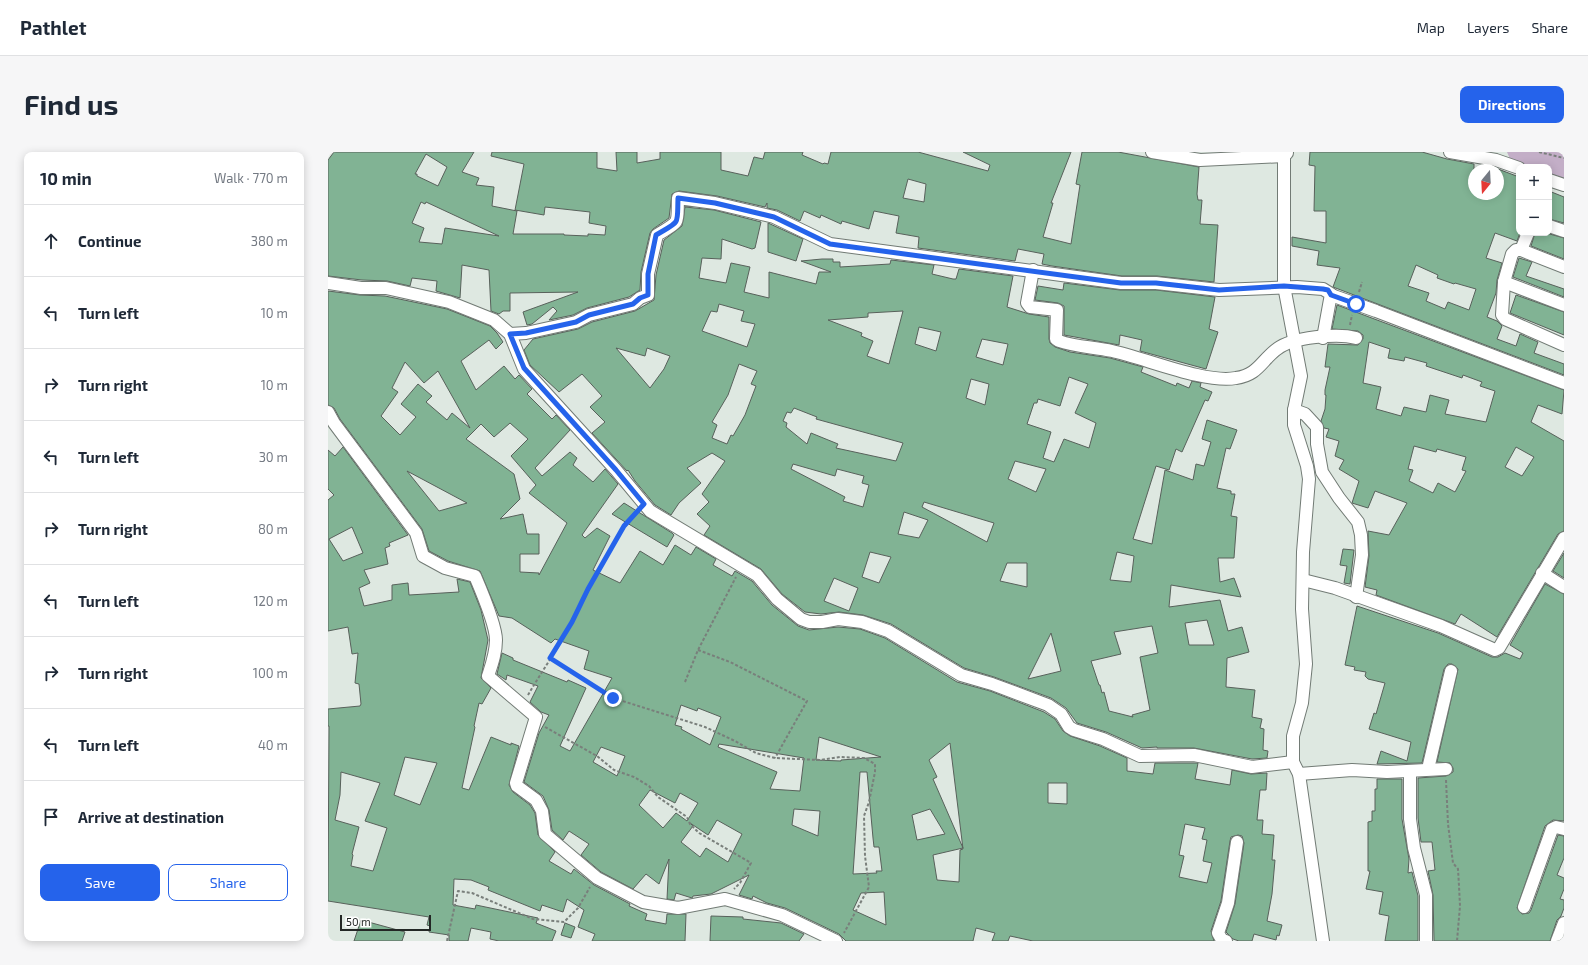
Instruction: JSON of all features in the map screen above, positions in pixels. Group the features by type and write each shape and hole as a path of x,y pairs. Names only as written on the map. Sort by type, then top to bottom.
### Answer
{"street":[{"path":"1152,152 1200,160 1284,153 1284,286 1300,376 1294,410 1294,425 1307,466 1309,479 1302,609 1306,664 1302,703 1293,736 1293,762 1298,774 1322,941"},
{"path":"1450,152 1497,156 1516,166"},
{"path":"1552,181 1564,185"},
{"path":"510,334 526,333 576,322 589,315 633,304 640,298 648,295 648,274 656,235 676,223 678,219 678,198 722,205 774,217 830,244 1121,283 1156,283 1219,290 1284,286 1328,290 1331,295 1564,383"},
{"path":"1552,227 1564,231"},
{"path":"1521,250 1527,236"},
{"path":"1564,267 1521,250 1516,250 1512,254 1504,282 1502,311 1505,319 1564,345"},
{"path":"1033,270 1027,303 1030,307 1057,310 1056,339 1062,342 1129,355 1209,378 1236,378 1255,372 1277,348 1309,337 1323,338 1346,335 1356,338"},
{"path":"1504,282 1564,305"},
{"path":"328,283 361,288 386,288 449,302 494,320 510,334 524,368 616,470 650,511 757,575 777,599 801,619 809,622 822,622 838,619 862,622 888,631 961,675 1048,705 1061,714 1069,727 1074,730 1102,739 1140,756 1194,755 1252,766 1293,762"},
{"path":"1323,338 1331,295"},
{"path":"1294,410 1305,414 1317,427 1317,444 1322,472 1339,498 1358,522 1361,535 1362,555 1356,597"},
{"path":"328,412 334,423 416,532 423,556 445,568 475,576 485,599 496,639 493,660 488,676 536,717 516,783 517,786 536,800 542,811 545,834 597,878 643,902 678,908 725,899 782,915 840,938"},
{"path":"1303,580 1335,588 1356,597 1441,626 1495,650 1499,648 1564,538"},
{"path":"1542,573 1564,587"},
{"path":"1428,769 1451,671"},
{"path":"1298,774 1352,770 1387,772 1446,769"},
{"path":"1410,770 1410,819 1414,848 1426,895 1426,941"},
{"path":"1524,907 1552,829 1556,827 1564,829"},
{"path":"1226,941 1222,940 1218,933 1228,903 1237,842"},
{"path":"1557,941 1564,923"}],"path":[{"path":"1538,152 1564,158"},
{"path":"522,705 572,622 588,589 624,526 644,504"},
{"path":"685,682 698,650 742,566"},
{"path":"698,650 730,662 807,701 775,758"},
{"path":"550,658 613,698 705,727 756,753 775,758 820,760 840,757 864,758 875,764 874,780 864,816 865,856 869,887 840,938"},
{"path":"536,717 539,723 546,728 597,756 614,770 634,777 649,786 658,797 687,817 690,824 699,833 751,862 750,868 734,889 729,900"},
{"path":"1446,769 1448,824 1453,863 1458,870 1460,906 1457,941"},
{"path":"447,941 458,891 472,893 533,919 564,922 578,908 597,878"}],"shaded area":[{"path":"1507,152 1564,152 1564,179 1552,174 1552,164 1524,164 1510,159"}],"building":[{"path":"334,152 474,152 462,172 479,178 476,185 494,187 492,206 517,211 513,234 564,234 588,236 588,234 605,235 606,226 589,223 590,212 545,207 544,215 515,210 524,164 491,156 492,152 597,152 597,168 617,171 616,152 637,152 637,163 660,159 660,152 721,152 721,170 748,176 754,157 763,159 765,152 803,152 802,155 823,164 828,164 831,152 918,152 988,171 990,165 963,152 1071,152 1051,203 1053,203 1043,237 1071,244 1080,185 1076,184 1082,152 1118,152 1199,167 1197,194 1198,200 1202,200 1200,224 1218,225 1214,282 1157,276 1122,276 1052,266 1042,264 1044,254 1018,249 1015,261 918,248 919,237 896,233 899,216 874,211 869,229 842,221 841,224 821,215 820,218 804,211 800,221 777,210 767,208 767,203 765,207 717,196 679,191 672,194 669,218 653,229 650,233 641,272 640,290 629,297 587,308 573,315 549,320 557,311 553,307 532,324 527,325 523,312 578,292 510,293 510,311 503,311 499,314 491,311 489,270 462,265 460,298 436,291 437,281 412,278 410,286 387,281 328,276 328,160","holes":["426,154 447,167 438,186 415,174","908,179 926,184 924,202 903,198","421,202 425,204 426,202 499,236 445,228 442,244 419,242 424,228 412,223"]},
{"path":"1310,152 1422,152 1474,164 1468,164 1468,200 1504,200 1504,171 1516,176 1516,236 1519,236 1517,241 1495,233 1486,258 1502,263 1497,280 1496,293 1487,317 1497,321 1502,326 1497,339 1516,346 1520,334 1538,342 1534,353 1564,364 1564,375 1333,287 1340,268 1317,265 1319,251 1292,246 1292,237 1326,243 1326,211 1314,211 1315,166 1309,165","holes":["1416,265 1438,275 1437,278 1476,289 1469,310 1448,302 1445,309 1426,301 1429,293 1408,286"]},
{"path":"1552,192 1564,197 1564,223 1552,220"},
{"path":"685,207 714,210 761,222 755,248 752,249 722,239 721,259 702,258 699,278 726,283 731,263 750,267 744,292 769,298 769,272 816,284 819,272 831,272 801,261 822,259 833,259 833,262 840,262 840,267 890,264 891,260 934,265 932,274 953,279 956,279 959,269 1013,276 1007,307 1029,314 1049,317 1049,339 1050,343 1055,347 1070,352 1110,358 1143,367 1141,372 1176,386 1177,383 1189,388 1192,381 1201,383 1200,387 1212,392 1208,401 1205,400 1182,452 1176,449 1169,470 1156,466 1133,539 1152,544 1165,470 1193,480 1196,464 1204,466 1211,442 1202,439 1207,420 1237,430 1230,449 1226,448 1217,488 1231,491 1231,494 1235,494 1231,516 1237,517 1234,558 1218,558 1220,582 1234,578 1241,597 1171,585 1169,607 1220,600 1228,631 1242,627 1249,652 1227,658 1226,687 1255,690 1252,717 1262,719 1260,728 1264,729 1263,750 1268,751 1267,758 1252,759 1194,748 1142,748 1106,732 1077,723 1066,708 1051,698 994,677 964,668 891,624 863,615 839,612 821,614 805,612 782,594 761,569 704,535 710,526 697,514 709,502 702,494 725,461 712,453 687,468 701,483 679,503 671,515 655,505 628,470 627,471 592,433 605,422 590,407 602,396 582,374 559,392 530,365 524,350 533,339 578,329 592,322 635,311 654,300 656,275 664,240 682,226","holes":["719,304 744,311 741,321 755,324 747,347 702,331 711,311 717,312","903,311 889,364 867,356 873,341 861,336 862,333 828,320 868,317 868,313","919,327 941,332 936,351 915,344","982,339 1008,344 1003,365 976,357","616,348 645,356 647,348 670,356 664,369 650,388","739,364 757,371 751,384 756,386 745,415 733,436 731,435 727,444 712,438 717,425 712,422 728,395","1069,377 1088,384 1075,413 1096,423 1089,448 1064,439 1054,462 1043,458 1051,432 1027,424 1034,403 1037,403 1038,399 1060,406","971,379 989,384 985,405 966,398","794,408 817,417 816,419 903,443 896,461 836,448 838,444 811,433 807,444 786,427 787,423 783,421 787,412 791,413","1015,461 1046,469 1036,492 1008,479","793,464 835,476 837,469 864,476 862,483 869,485 863,507 843,501 845,497 791,469","924,502 994,523 987,542 922,507","904,512 928,520 919,538 898,534","870,552 891,557 879,583 862,577","1117,552 1134,556 1131,582 1110,580","1007,563 1027,563 1027,587 1000,581","834,578 858,588 849,611 824,601","1207,620 1214,645 1189,645 1185,623","1152,626 1158,653 1140,657 1150,710 1132,715 1133,717 1109,711 1104,692 1102,693 1091,661 1121,654 1114,632","1051,633 1061,671 1028,679"]},
{"path":"768,223 803,239 796,261 768,252"},
{"path":"1552,235 1564,238 1564,259 1531,246 1534,236 1552,236"},
{"path":"1519,258 1532,262 1526,276 1564,289 1564,297 1513,277"},
{"path":"1064,283 1120,290 1156,290 1215,297 1209,329 1218,332 1206,369 1140,351 1142,340 1120,335 1119,345 1064,335 1064,306 1058,303 1035,300 1038,286 1063,290"},
{"path":"328,291 385,296 447,309 490,326 503,342 496,349 489,340 461,361 476,390 504,366 515,379 519,375 532,389 527,394 552,419 556,415 570,430 535,468 542,476 570,452 577,458 573,465 593,482 605,469 618,484 582,535 585,538 597,528 610,536 593,570 620,583 640,551 663,565 675,545 691,555 696,547 716,559 713,565 732,576 735,571 752,581 772,605 798,626 809,630 838,627 860,629 885,638 957,682 990,691 1044,712 1055,719 1063,731 1070,736 1100,746 1127,758 1127,771 1153,774 1155,763 1198,763 1195,779 1230,785 1232,770 1251,774 1267,773 1266,790 1260,790 1257,820 1263,820 1262,834 1274,835 1272,860 1275,860 1272,894 1267,921 1282,925 1279,936 1277,935 1276,940 1254,934 1252,941 1239,941 1233,939 1226,932 1235,904 1244,843 1242,836 1238,835 1231,837 1230,841 1221,901 1211,931 1214,941 1033,941 1010,936 1008,941 992,941 995,933 976,928 973,941 846,941 839,934 785,908 767,903 753,896 752,899 739,895 749,875 711,894 693,896 692,898 676,893 674,900 667,899 669,859 659,884 646,874 633,889 601,872 581,855 589,844 569,831 563,840 552,830 549,810 543,796 524,782 539,733 549,715 541,712 530,702 538,686 507,675 506,680 497,674 502,653 513,658 513,660 567,682 568,680 586,688 560,746 570,751 612,678 584,669 589,651 555,639 551,643 512,618 499,616 480,571 448,561 429,551 422,529 340,419 334,408 328,405","holes":["405,362 424,383 438,371 470,428 452,413 447,420 426,402 432,396 418,384 401,404 416,417 400,435 381,416 398,392 392,388","510,423 528,439 511,456 536,485 529,493 567,523 539,575 539,573 520,572 520,554 539,554 539,534 527,534 523,514 500,519 520,499 514,474 466,439 481,424 494,437","407,471 467,503 439,511","681,705 697,711 698,708 721,717 710,745 681,729 682,727 675,725","819,737 881,757 816,760","950,743 963,848 933,779 937,777 929,760","719,744 804,758 800,791 770,789 777,772 718,747","601,747 625,756 617,776 593,762","860,772 867,772 874,847 879,847 882,871 876,871 877,873 853,874","1048,783 1067,783 1067,804 1048,803","650,790 675,803 680,793 698,803 687,821 676,813 663,828 639,805","794,809 820,811 818,836 792,825","930,809 945,834 917,840 912,815","717,820 742,834 728,862 706,848 700,857 681,842 693,826 690,823 708,835","1185,824 1205,828 1202,839 1207,840 1203,861 1212,863 1207,883 1179,877 1184,856 1179,855","963,849 960,850 959,882 937,880 933,855","884,892 886,925 853,910 861,893"]},
{"path":"1516,295 1564,312 1564,335 1510,313"},
{"path":"1337,305 1564,390 1562,414 1538,405 1531,422 1564,441 1564,531 1558,534 1497,637 1461,614 1455,624 1376,595 1377,590 1365,587 1369,556 1368,531 1389,535 1407,503 1375,491 1368,508 1352,503 1359,481 1339,469 1344,460 1335,456 1339,441 1326,437 1329,429 1324,428 1321,421 1325,409 1325,390 1330,367 1325,367 1328,344 1358,345 1363,339 1363,335 1358,331 1332,329","holes":["1369,342 1390,349 1388,358 1404,361 1405,357 1427,363 1426,366 1462,378 1463,375 1482,382 1480,386 1495,391 1486,422 1445,414 1449,400 1430,395 1426,412 1404,407 1401,416 1376,409 1381,387 1363,383","1414,446 1436,452 1437,449 1466,457 1462,470 1466,471 1455,492 1438,483 1433,493 1409,481 1413,470 1408,469","1516,447 1534,457 1522,476 1505,467"]},
{"path":"343,447 408,535 389,543 390,546 385,548 388,564 364,570 370,583 359,588 364,606 392,600 392,585 408,583 409,595 459,592 457,579 470,582 481,610 488,640 481,678 491,688 482,704 479,703 462,788 469,790 491,737 511,745 511,743 519,746 509,785 513,792 530,805 535,813 538,835 555,852 549,861 571,874 574,869 594,885 630,904 629,906 647,914 645,920 666,924 667,914 686,914 685,941 592,941 595,934 578,927 584,910 567,899 563,912 542,905 540,911 488,890 489,887 471,880 454,879 453,905 475,909 476,905 538,918 536,923 556,931 552,941 499,941 490,939 491,932 471,928 468,941 449,941 449,935 429,932 430,926 427,925 429,917 328,901 328,709 360,706 361,704 359,684 355,683 358,653 352,654 348,627 328,631 328,500 334,495 328,489 328,450 335,456","holes":["352,527 363,553 343,561 329,539","405,757 437,763 420,805 394,795","341,772 380,783 365,821 387,828 373,871 351,866 352,854 359,827 335,820 340,795"]},
{"path":"624,503 674,535 667,547 612,514"},
{"path":"1343,549 1354,550 1350,584 1344,583 1347,566 1340,565"},
{"path":"1564,553 1564,578 1553,571"},
{"path":"1545,584 1564,594 1564,821 1553,820 1545,826 1517,908 1522,914 1529,913 1531,910 1558,835 1564,836 1564,858 1557,875 1564,878 1564,889 1560,899 1564,900 1564,908 1561,916 1557,920 1550,941 1434,941 1433,895 1428,871 1435,870 1432,842 1421,842 1418,818 1418,778 1446,776 1453,772 1453,768 1450,763 1437,762 1458,669 1452,664 1448,664 1444,669 1422,763 1377,764 1381,751 1407,761 1411,742 1369,729 1374,713 1376,714 1385,683 1368,679 1365,676 1366,672 1354,670 1355,667 1345,665 1357,606 1438,633 1492,657 1498,657 1505,653 1520,659 1523,653 1510,645"},
{"path":"1377,779 1402,779 1402,819 1409,859 1408,873 1412,872 1418,896 1418,941 1385,941 1389,916 1379,914 1383,892 1366,889 1370,871 1368,871 1368,822 1372,821 1372,811 1375,811 1375,789 1377,789"},
{"path":"711,916 743,917 743,919 781,923 804,934 799,941 710,941"},
{"path":"361,920 405,932 402,941 354,941"},
{"path":"565,923 575,927 571,938 561,935"}],"route":[{"path":"613,698 550,658 572,622 575,613 583,601 588,589 624,526 644,504 616,470 524,368 510,334 526,333 576,322 589,315 633,304 640,298 648,295 648,274 656,235 676,223 678,219 678,198 715,203 774,217 830,244 1121,283 1156,283 1219,290 1284,286 1323,289 1328,290 1331,295 1356,304"}]}
